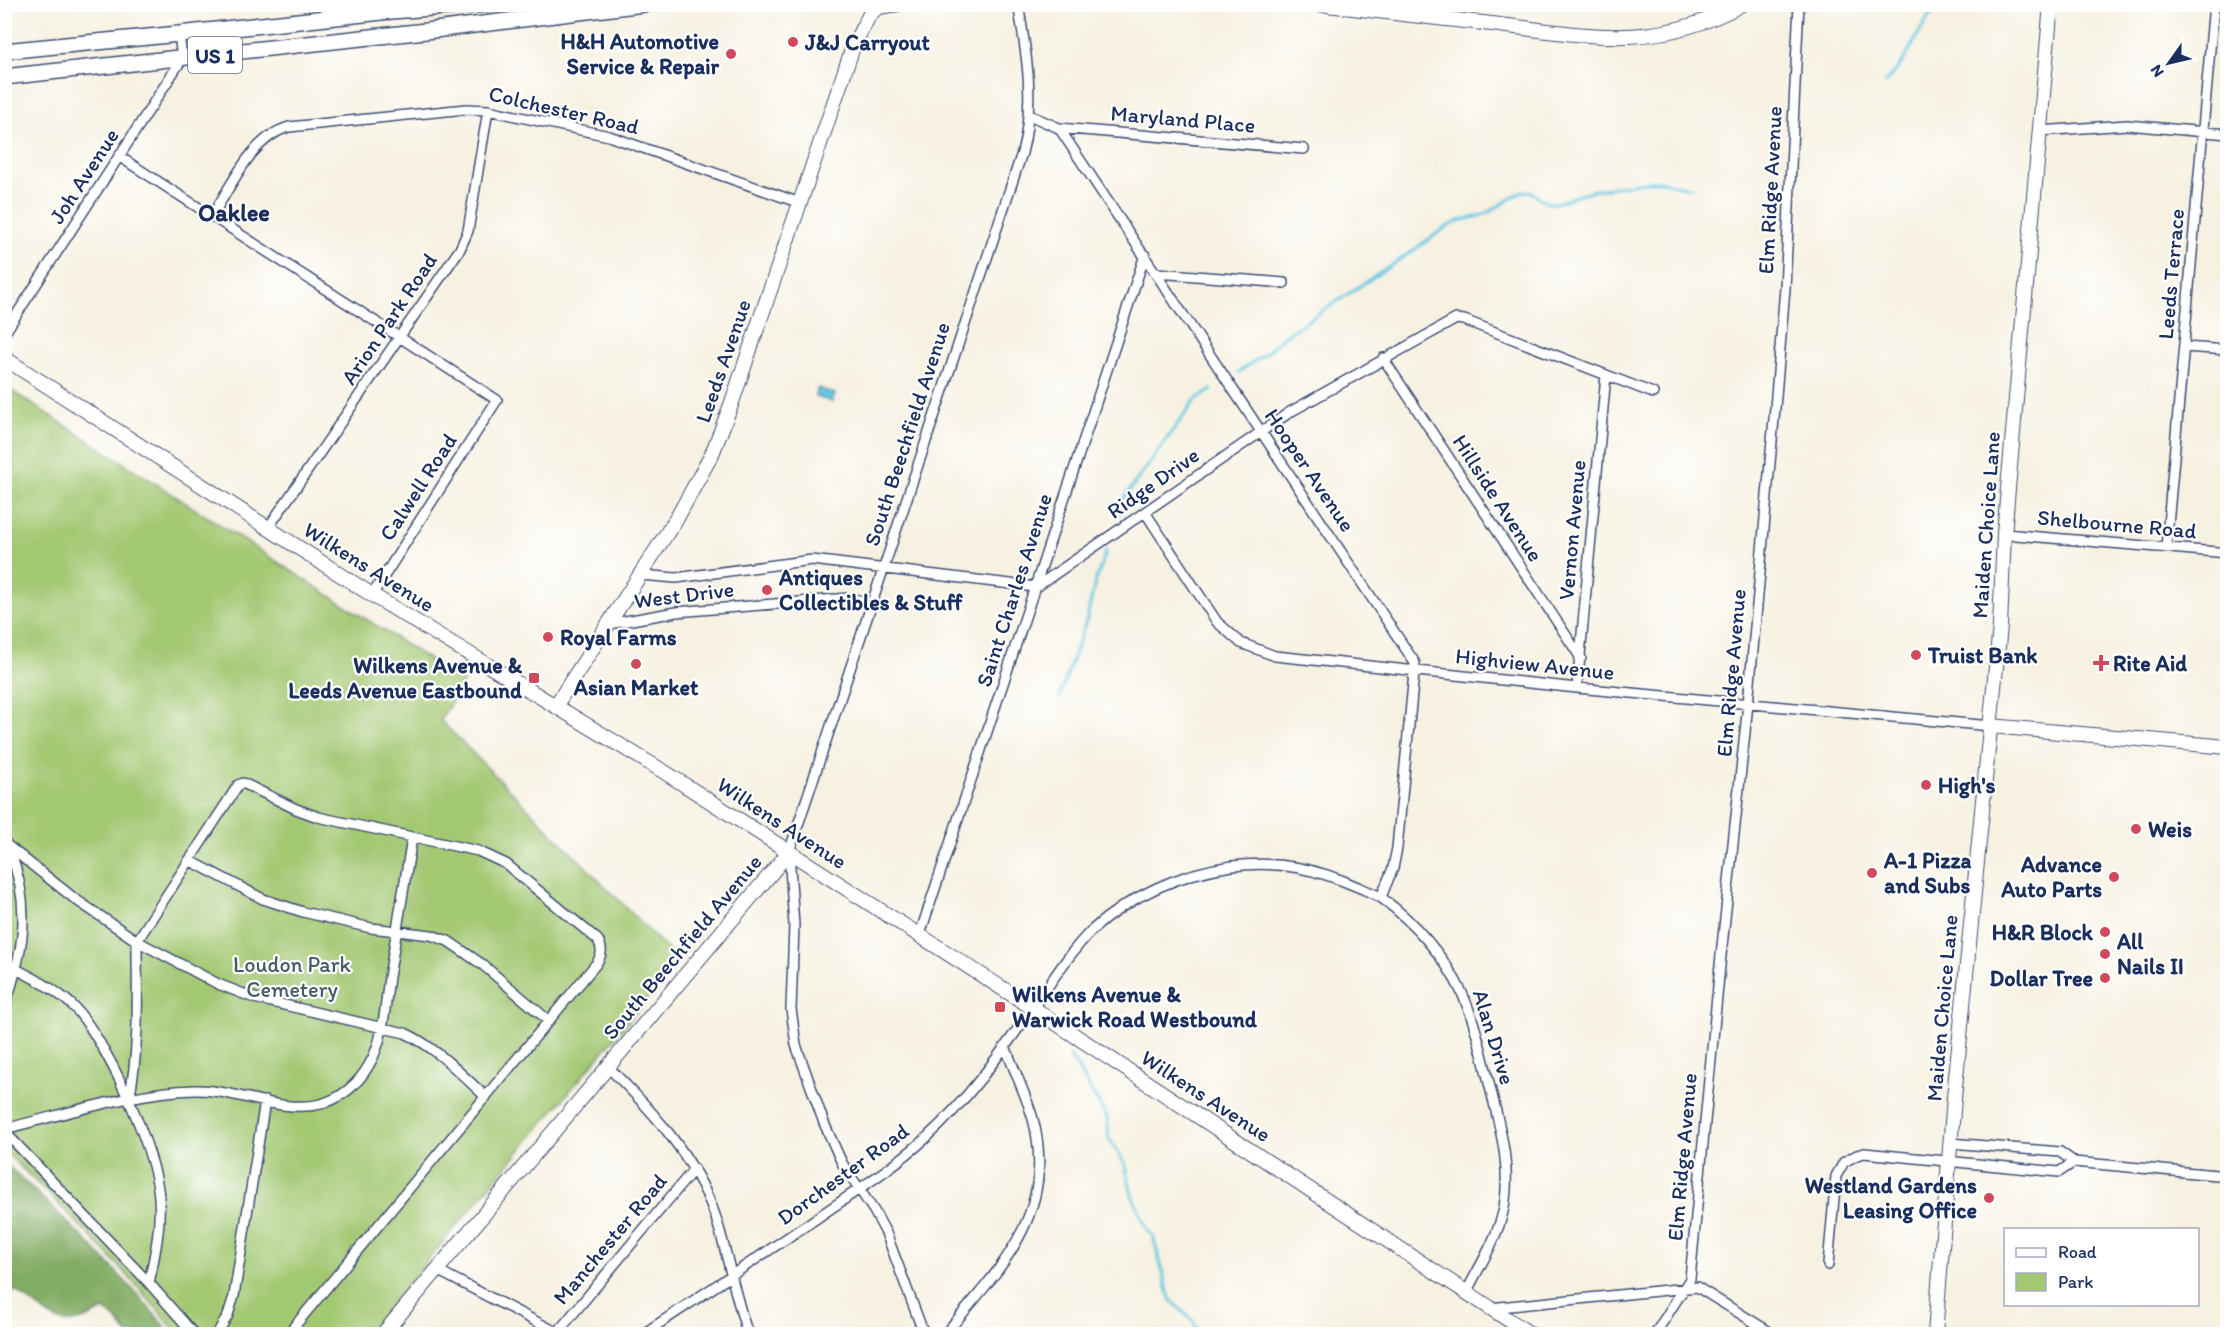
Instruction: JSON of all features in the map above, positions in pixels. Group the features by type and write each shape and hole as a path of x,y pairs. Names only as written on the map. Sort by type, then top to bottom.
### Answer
{"main road":[{"name":"US 1","path":"4,51 391,11 487,4"},
{"name":"US 1","path":"4,77 644,4"}],"street":[{"name":"Leeds Avenue","path":"556,705 678,516 712,454 728,414 854,44 870,14 878,6 898,4"},
{"name":"South Beechfield Avenue","path":"383,1335 789,852 1022,153 1029,115 1030,81 1018,4"},
{"path":"1319,4 1376,8 1615,37 1673,32 1700,24 1742,4"},
{"name":"Elm Ridge Avenue","path":"1655,1335 1690,1279 1748,704 1785,288 1799,4"},
{"name":"Maiden Choice Lane","path":"1935,1335 1949,1162 2001,626 2004,534 2051,4"},
{"name":"Leeds Terrace","path":"2166,548 2214,4"},
{"path":"179,34 182,58"},
{"name":"Joh Avenue","path":"4,334 182,58"},
{"name":"Colchester Road","path":"212,216 255,150 277,130 466,109 488,110 609,136 800,203"},
{"name":"Arion Park Road","path":"268,528 400,338 464,241 488,110"},
{"path":"1029,115 1059,128"},
{"path":"2040,131 2127,125 2228,134"},
{"name":"Maryland Place","path":"1059,128 1304,149"},
{"name":"Hooper Avenue","path":"1059,128 1415,663 1397,848 1393,868 1381,897"},
{"path":"120,157 400,338"},
{"name":"Saint Charles Avenue","path":"919,937 1145,255"},
{"path":"1157,273 1284,283"},
{"name":"Ridge Drive","path":"1036,587 1290,412 1456,319 1464,320 1653,393"},
{"name":"Calwell Road","path":"372,595 497,400 400,338"},
{"path":"2184,347 2228,350"},
{"name":"Wilkens Avenue","path":"4,358 372,595 556,705 1033,1008 1530,1335"},
{"name":"Hillside Avenue","path":"1383,358 1581,658"},
{"name":"Vernon Avenue","path":"1577,688 1606,375"},
{"name":"Highview Avenue","path":"1145,512 1217,622 1241,642 1275,656 1577,688 1991,726"},
{"name":"Shelbourne Road","path":"2004,534 2228,553"},
{"path":"641,575 676,578 812,560 1036,587"},
{"name":"West Drive","path":"609,624 676,612 837,599 859,599 872,603"},
{"path":"1991,726 2228,747"},
{"path":"129,1099 137,1046 137,941 238,785 243,783 318,817 493,856 506,864 598,940 602,948 601,957 288,1335"},
{"path":"194,1335 149,1283 4,1130 129,1099 176,1090 219,1090 285,1105 313,1105 336,1098 350,1089 370,1064 381,1028 412,838"},
{"path":"6,843 75,899 137,941 218,984 254,998 415,1037 486,1097"},
{"path":"4,1009 17,969 23,930 22,888 6,843"},
{"path":"789,852 794,926 791,1009 796,1046 824,1124 842,1163 886,1233 924,1335"},
{"path":"189,860 264,899 303,912 397,932 431,935 448,941 483,965 549,1021"},
{"name":"Alan Drive","path":"1033,1008 1071,954 1106,918 1148,892 1200,873 1232,866 1261,864 1307,868 1381,897 1431,945 1461,989 1472,1017 1505,1145 1506,1189 1503,1212 1495,1236 1466,1293"},
{"path":"4,963 38,980 72,1005 94,1034 129,1099 153,1163 159,1194 160,1218 149,1283"},
{"name":"Dorchester Road","path":"643,1335 903,1158 939,1126 968,1095 1033,1008"},
{"path":"945,1335 1003,1266 1015,1247 1026,1226 1036,1190 1039,1158 1033,1119 1005,1046"},
{"path":"608,1066 654,1114 694,1169 714,1214 748,1335"},
{"path":"217,1335 228,1315 234,1296 265,1101"},
{"path":"1951,1143 2060,1152 2074,1162 2228,1176"},
{"path":"1828,1265 1836,1176 1845,1162 1857,1155 1864,1153 2059,1172 2074,1162"},
{"name":"Manchester Road","path":"558,1334 694,1169"},
{"path":"437,1270 558,1334"},
{"path":"1490,1308 1697,1287 1773,1335"}],"shaded area":[{"path":"1471,1323 1488,1334 1463,1334"}],"green space":[{"name":"Loudon Park Cemetery","path":"4,386 464,682 440,720 679,961 366,1334 178,1334 94,1240 5,1152"},
{"path":"4,1162 112,1267 171,1334 128,1334 114,1317 103,1310 76,1322 65,1322 48,1315 16,1291 5,1294"}],"water":[{"path":"818,388 835,394 832,402 815,396"}],"waterway":[{"path":"1885,83 1902,63 1929,16 1947,4"},
{"path":"1239,372 1266,353 1283,337 1445,228 1458,221 1491,211 1522,191 1531,192 1547,203 1557,203 1590,191 1650,181 1692,187"},
{"path":"1119,514 1124,498 1195,400 1212,390"},
{"path":"1059,698 1087,618 1095,583 1106,551"},
{"path":"1070,1056 1107,1117 1109,1139 1125,1163 1132,1195 1148,1231 1153,1236 1170,1299 1193,1321 1197,1334"}],"place":[{"name":"J&J Carryout","path":"793,42"},
{"name":"H&H Automotive Service & Repair","path":"731,54"},
{"name":"Antiques Collectibles & Stuff","path":"767,590"},
{"name":"Royal Farms","path":"548,637"},
{"name":"Truist Bank","path":"1916,655"},
{"name":"Rite Aid","path":"2101,663"},
{"name":"Asian Market","path":"636,664"},
{"name":"Wilkens Avenue & Leeds Avenue Eastbound","path":"534,678"},
{"name":"High's","path":"1926,785"},
{"name":"Weis","path":"2136,829"},
{"name":"A-1 Pizza and Subs","path":"1872,873"},
{"name":"Advance Auto Parts","path":"2114,877"},
{"name":"H&R Block","path":"2105,932"},
{"name":"All Nails II","path":"2105,954"},
{"name":"Dollar Tree","path":"2105,978"},
{"name":"Wilkens Avenue & Warwick Road Westbound","path":"1000,1007"},
{"name":"Westland Gardens Leasing Office","path":"1989,1198"}],"district":[{"name":"Oaklee","path":"234,212"}]}
